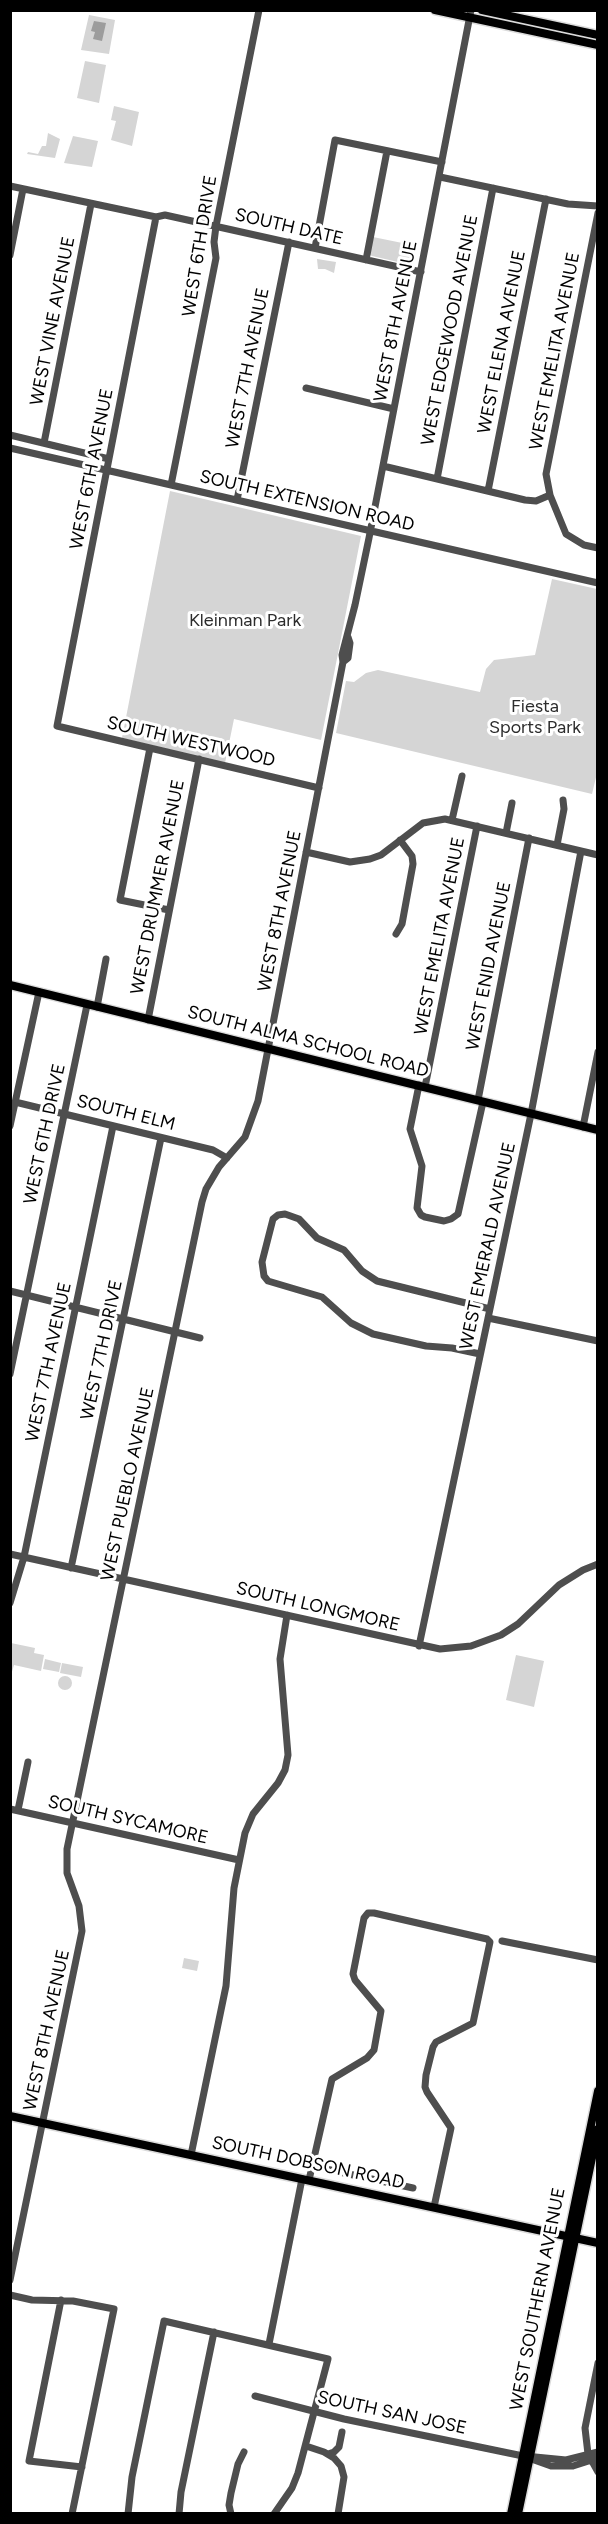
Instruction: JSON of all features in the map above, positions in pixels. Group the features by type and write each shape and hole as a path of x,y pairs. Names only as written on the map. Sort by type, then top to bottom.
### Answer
{"main road":[{"path":"435,10 470,14 597,45"},
{"path":"482,10 597,35"},
{"name":"SOUTH ALMA SCHOOL ROAD","path":"10,985 597,1130"},
{"name":"WEST SOUTHERN AVENUE","path":"542,2383 551,2358 597,2091"},
{"path":"593,2110 596,2116 593,2134 594,2150"},
{"name":"SOUTH DOBSON ROAD","path":"10,2116 597,2243"},
{"name":"WEST SOUTHERN AVENUE","path":"518,2514 542,2383 550,2323 594,2150 597,2129"},
{"path":"550,2323 553,2328 549,2350 551,2358"},
{"name":"WEST SOUTHERN AVENUE","path":"511,2514 528,2457"}],"street":[{"name":"WEST 6TH DRIVE","path":"171,485 216,258 214,242 216,226 259,10"},
{"name":"WEST 8TH AVENUE","path":"227,1158 244,1137 252,1121 268,1049 343,662 342,655 348,637 383,466 470,14"},
{"path":"315,248 335,140 442,162"},
{"path":"366,260 387,151"},
{"path":"440,177 578,206 597,206"},
{"name":"SOUTH DATE","path":"10,186 156,217 165,215 421,272"},
{"name":"WEST EDGEWOOD AVENUE","path":"437,479 493,188"},
{"path":"10,255 23,189"},
{"name":"WEST ELENA AVENUE","path":"488,491 546,200"},
{"name":"WEST VINE AVENUE","path":"44,443 91,204"},
{"name":"WEST EMELITA AVENUE","path":"597,213 546,474 563,536 597,548"},
{"name":"WEST 6TH AVENUE","path":"57,726 156,217"},
{"name":"WEST 7TH AVENUE","path":"237,500 289,242"},
{"path":"306,388 394,409"},
{"path":"10,435 109,459"},
{"name":"SOUTH EXTENSION ROAD","path":"10,448 597,583"},
{"path":"383,466 525,500 536,501 550,495"},
{"name":"SOUTH WESTWOOD","path":"57,726 319,788"},
{"path":"150,748 120,900 169,910"},
{"name":"WEST DRUMMER AVENUE","path":"148,1020 199,759"},
{"path":"452,820 462,776"},
{"path":"557,845 564,809 563,800"},
{"path":"506,833 512,803"},
{"path":"306,852 350,862 363,861 381,855 429,820 452,820 597,855"},
{"name":"WEST EMELITA AVENUE","path":"432,1218 421,1215 417,1208 422,1166 410,1129 422,1086 477,826"},
{"name":"WEST ENID AVENUE","path":"432,1218 451,1220 461,1208 529,838"},
{"path":"396,934 402,924 413,864 412,856 400,840"},
{"name":"WEST EMERALD AVENUE","path":"419,1646 531,1114 581,851"},
{"path":"97,1007 106,959"},
{"path":"10,1126 39,992"},
{"name":"WEST 6TH DRIVE","path":"10,1374 87,1005"},
{"path":"583,1127 597,1052"},
{"name":"SOUTH ELM","path":"15,1102 213,1150 227,1158"},
{"name":"WEST 7TH AVENUE","path":"10,1603 24,1557 113,1126"},
{"name":"WEST 7TH DRIVE","path":"71,1568 162,1138"},
{"name":"WEST PUEBLO AVENUE","path":"73,1822 206,1189 227,1158"},
{"path":"480,1354 452,1347 426,1346 373,1334 351,1323 322,1297 268,1281 264,1276 262,1262 273,1219 285,1214 299,1219 317,1238 344,1250 362,1271 377,1281 490,1309"},
{"path":"10,1291 200,1338"},
{"path":"488,1318 597,1341"},
{"name":"SOUTH LONGMORE","path":"10,1554 419,1646 456,1648 480,1644 495,1638 518,1624 559,1584 597,1564"},
{"path":"191,2155 226,1986 231,1911 239,1860 248,1823 278,1783 285,1770 288,1755 280,1659 286,1616"},
{"path":"14,1809 28,1762"},
{"name":"SOUTH SYCAMORE","path":"14,1809 239,1860"},
{"name":"WEST 8TH AVENUE","path":"10,2280 82,1931 79,1906 69,1882 66,1862 73,1822"},
{"path":"269,2344 306,2179 312,2166 332,2079 367,2058 374,2050 381,2011 353,1977 366,1915 374,1913 487,1939 490,1944 473,2023 436,2042 426,2075 427,2092 451,2128 434,2207"},
{"path":"502,1941 597,1960"},
{"path":"312,2166 413,2188"},
{"path":"10,2295 32,2300 61,2300 114,2309 72,2514"},
{"path":"61,2300 29,2461 82,2467"},
{"path":"128,2514 132,2477 164,2321 328,2359 306,2446 292,2488 275,2513"},
{"path":"179,2514 181,2492 214,2332"},
{"path":"597,2363 585,2421 597,2472"},
{"name":"SOUTH SAN JOSE","path":"255,2396 315,2413 528,2457 566,2460 592,2458 597,2452"},
{"path":"328,2454 334,2452 339,2446 342,2432"},
{"path":"306,2446 328,2454 341,2466 344,2477 339,2514"},
{"path":"231,2514 229,2505 231,2493 238,2464 244,2452"}],"green space":[{"path":"89,15 115,20 109,54 81,50"},
{"path":"85,61 106,65 99,103 77,98"},
{"path":"114,106 139,112 132,146 111,140 116,121 111,120"},
{"path":"48,133 60,139 55,158 27,154 28,152 38,154 42,146 46,146"},
{"path":"73,136 98,141 92,167 64,163"},
{"path":"373,237 417,246 413,263 411,265 370,255"},
{"path":"317,259 336,262 334,273 318,269"},
{"name":"Kleinman Park","path":"170,491 361,536 321,740 234,719 225,763 122,738"},
{"name":"Fiesta Sports Park","path":"552,579 597,589 598,769 592,794 336,733 346,681 354,682 366,673 378,670 480,692 486,669 494,660 535,655"},
{"path":"11,1643 35,1648 34,1653 44,1655 41,1671 14,1665 11,1675"},
{"path":"516,1655 544,1661 534,1707 506,1700"},
{"path":"45,1659 61,1663 59,1672 43,1669"},
{"path":"62,1663 83,1667 81,1677 60,1673"},
{"path":"65,1676 70,1678 72,1683 70,1688 65,1690 60,1688 58,1683 60,1678"},
{"path":"184,1958 199,1961 197,1971 182,1968"}],"shaded area":[{"path":"94,21 106,23 102,41 93,39 95,32 91,31"}]}
